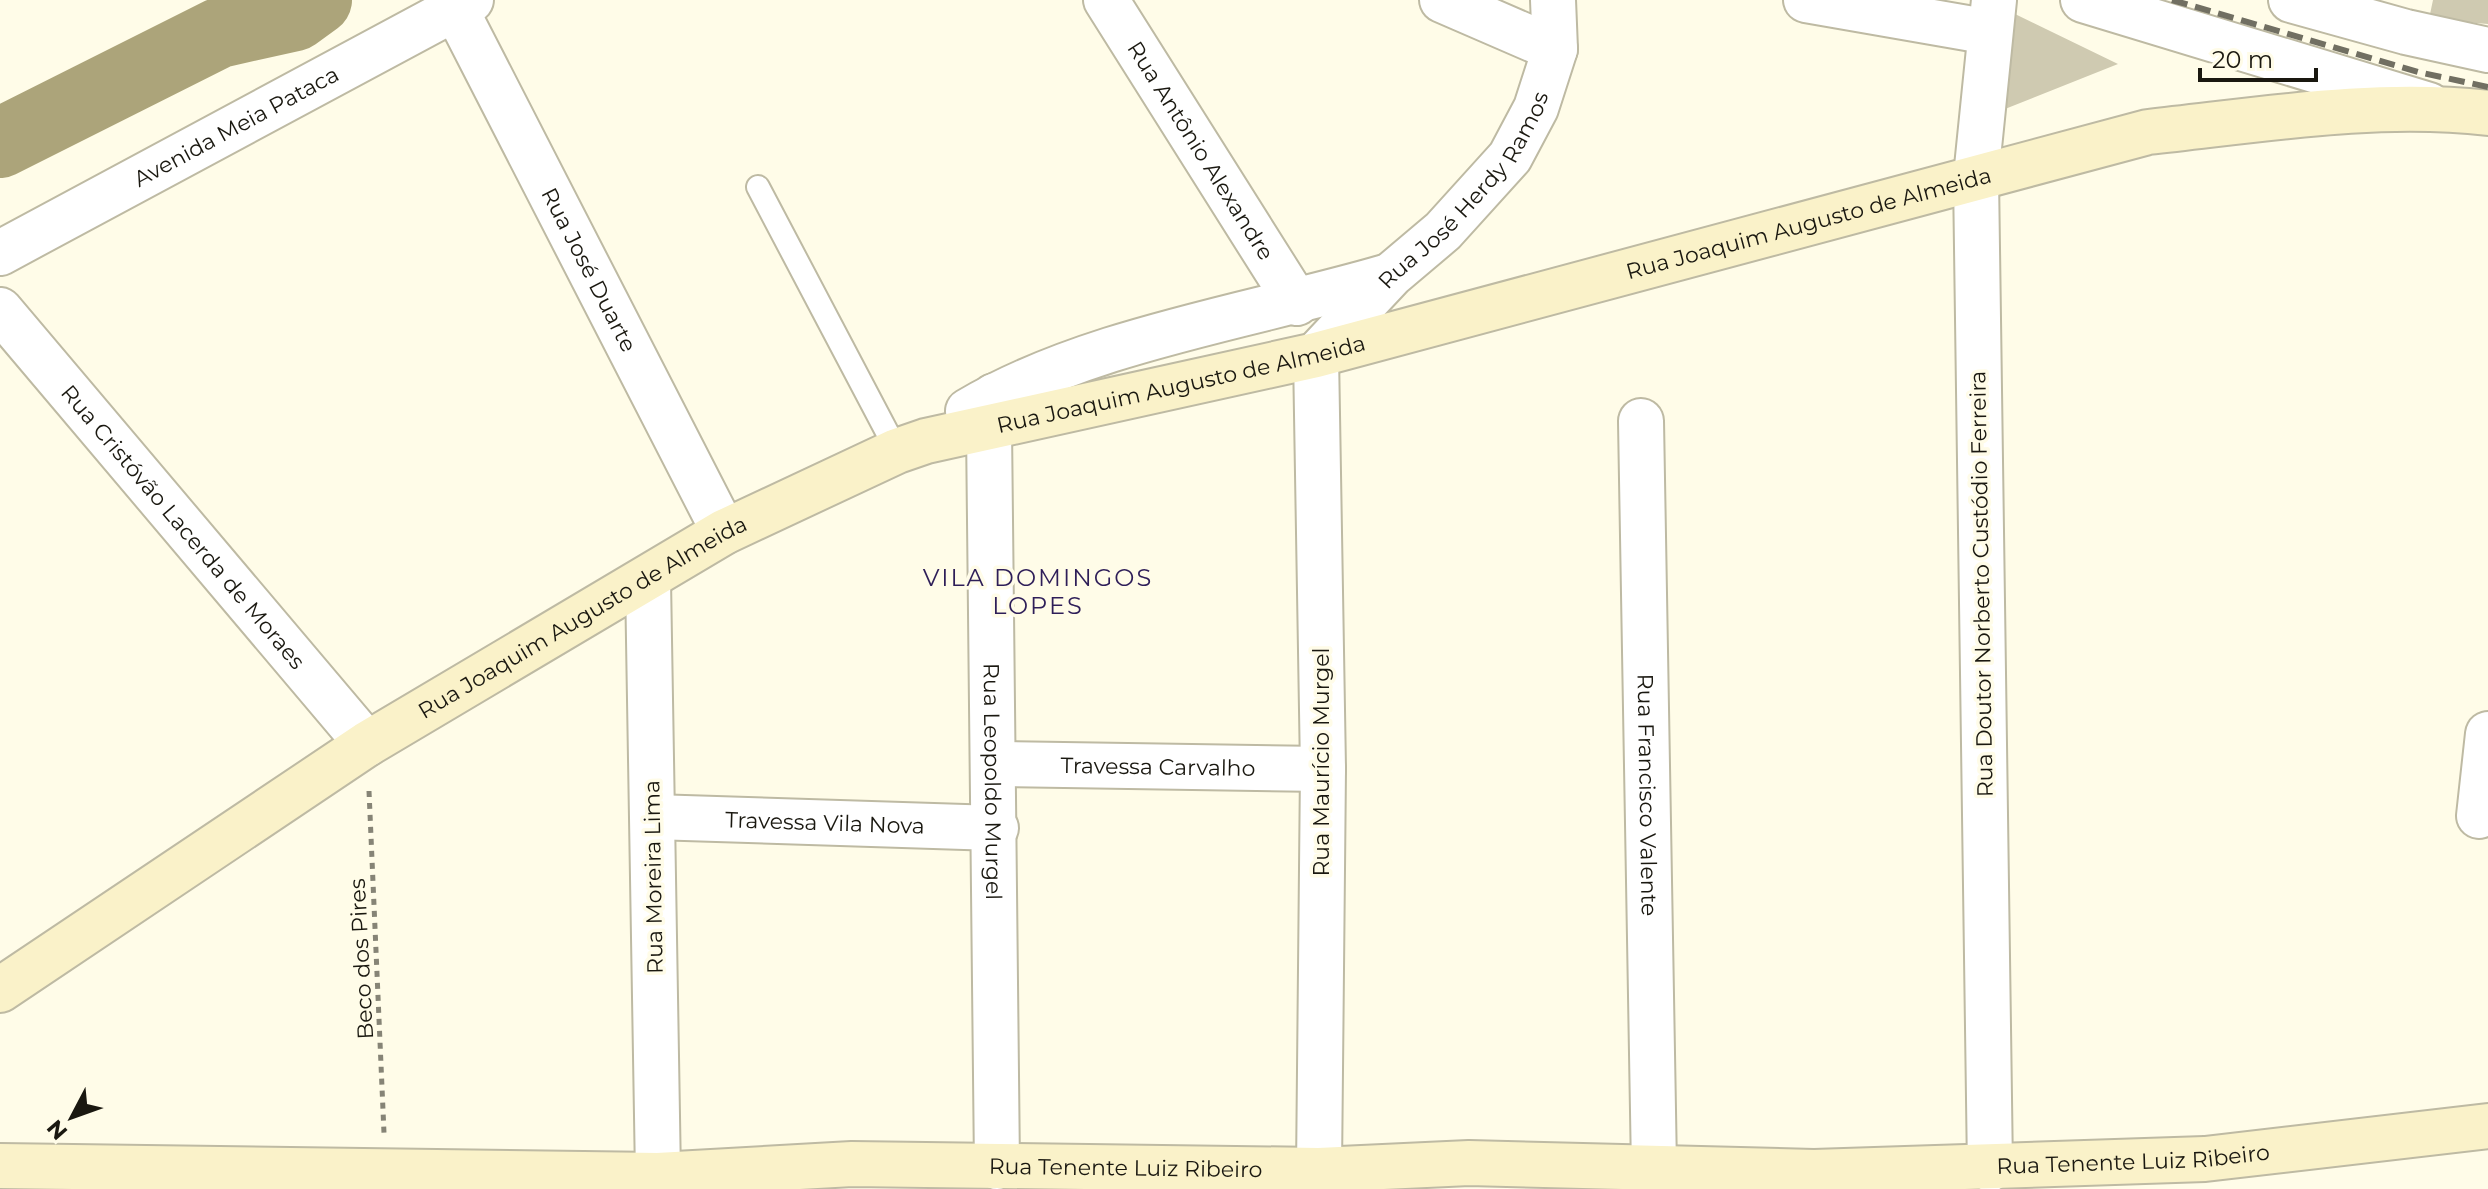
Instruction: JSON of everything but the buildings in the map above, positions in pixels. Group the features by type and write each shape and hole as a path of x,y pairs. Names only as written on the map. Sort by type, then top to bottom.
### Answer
{"main road":[{"name":"Rua Joaquim Augusto de Almeida","path":"0,990 367,744 648,580 724,532 992,412 1316,355 2148,132 2435,106 2488,113"},
{"name":"Rua Tenente Luiz Ribeiro","path":"0,1166 387,1181 642,1182 852,1164 1319,1170 1470,1176 1654,1168 1815,1181 1990,1169 2094,1176 2206,1174 2488,1126"}],"street":[{"name":"Rua Antônio Alexandre","path":"1106,0 1297,303"},
{"path":"1442,0 1555,49"},
{"name":"Rua José Herdy Ramos","path":"1316,355 1391,275 1443,231 1510,157 1536,108 1555,49 1553,0"},
{"path":"1806,0 1992,16"},
{"path":"2083,0 2435,106"},
{"path":"2291,0 2378,25 2488,50"},
{"name":"Avenida Meia Pataca","path":"0,253 463,4"},
{"name":"Rua José Duarte","path":"463,4 724,532"},
{"name":"Rua Doutor Norberto Custódio Ferreira","path":"1990,1169 1976,177 1992,16"},
{"path":"992,412 1102,352 1297,303 1391,275"},
{"name":"Rua Cristóvão Lacerda de Moraes","path":"0,310 367,744"},
{"name":"Rua Maurício Murgel","path":"1316,355 1323,769 1319,1170"},
{"name":"Rua Leopoldo Murgel","path":"992,412 997,1167"},
{"name":"Rua Francisco Valente","path":"1641,421 1654,1168"},
{"name":"Rua Moreira Lima","path":"642,1182 653,817 648,580"},
{"path":"2479,816 2488,734"},
{"name":"Travessa Carvalho","path":"994,764 1323,769"},
{"name":"Travessa Vila Nova","path":"653,817 996,828"}],"lane":[{"path":"758,187 911,446"}],"path":[{"name":"Beco dos Pires","path":"367,744 387,1181"}],"shaded area":[{"path":"2433,0 2488,0 2488,24 2429,19"},
{"path":"2015,14 2118,64 2005,109"}],"waterway":[{"path":"0,143 219,33 295,16 317,0"}],"railway":[{"path":"2172,0 2418,72 2488,87"}],"district":[{"name":"VILA DOMINGOS LOPES","path":"1038,592"}]}
